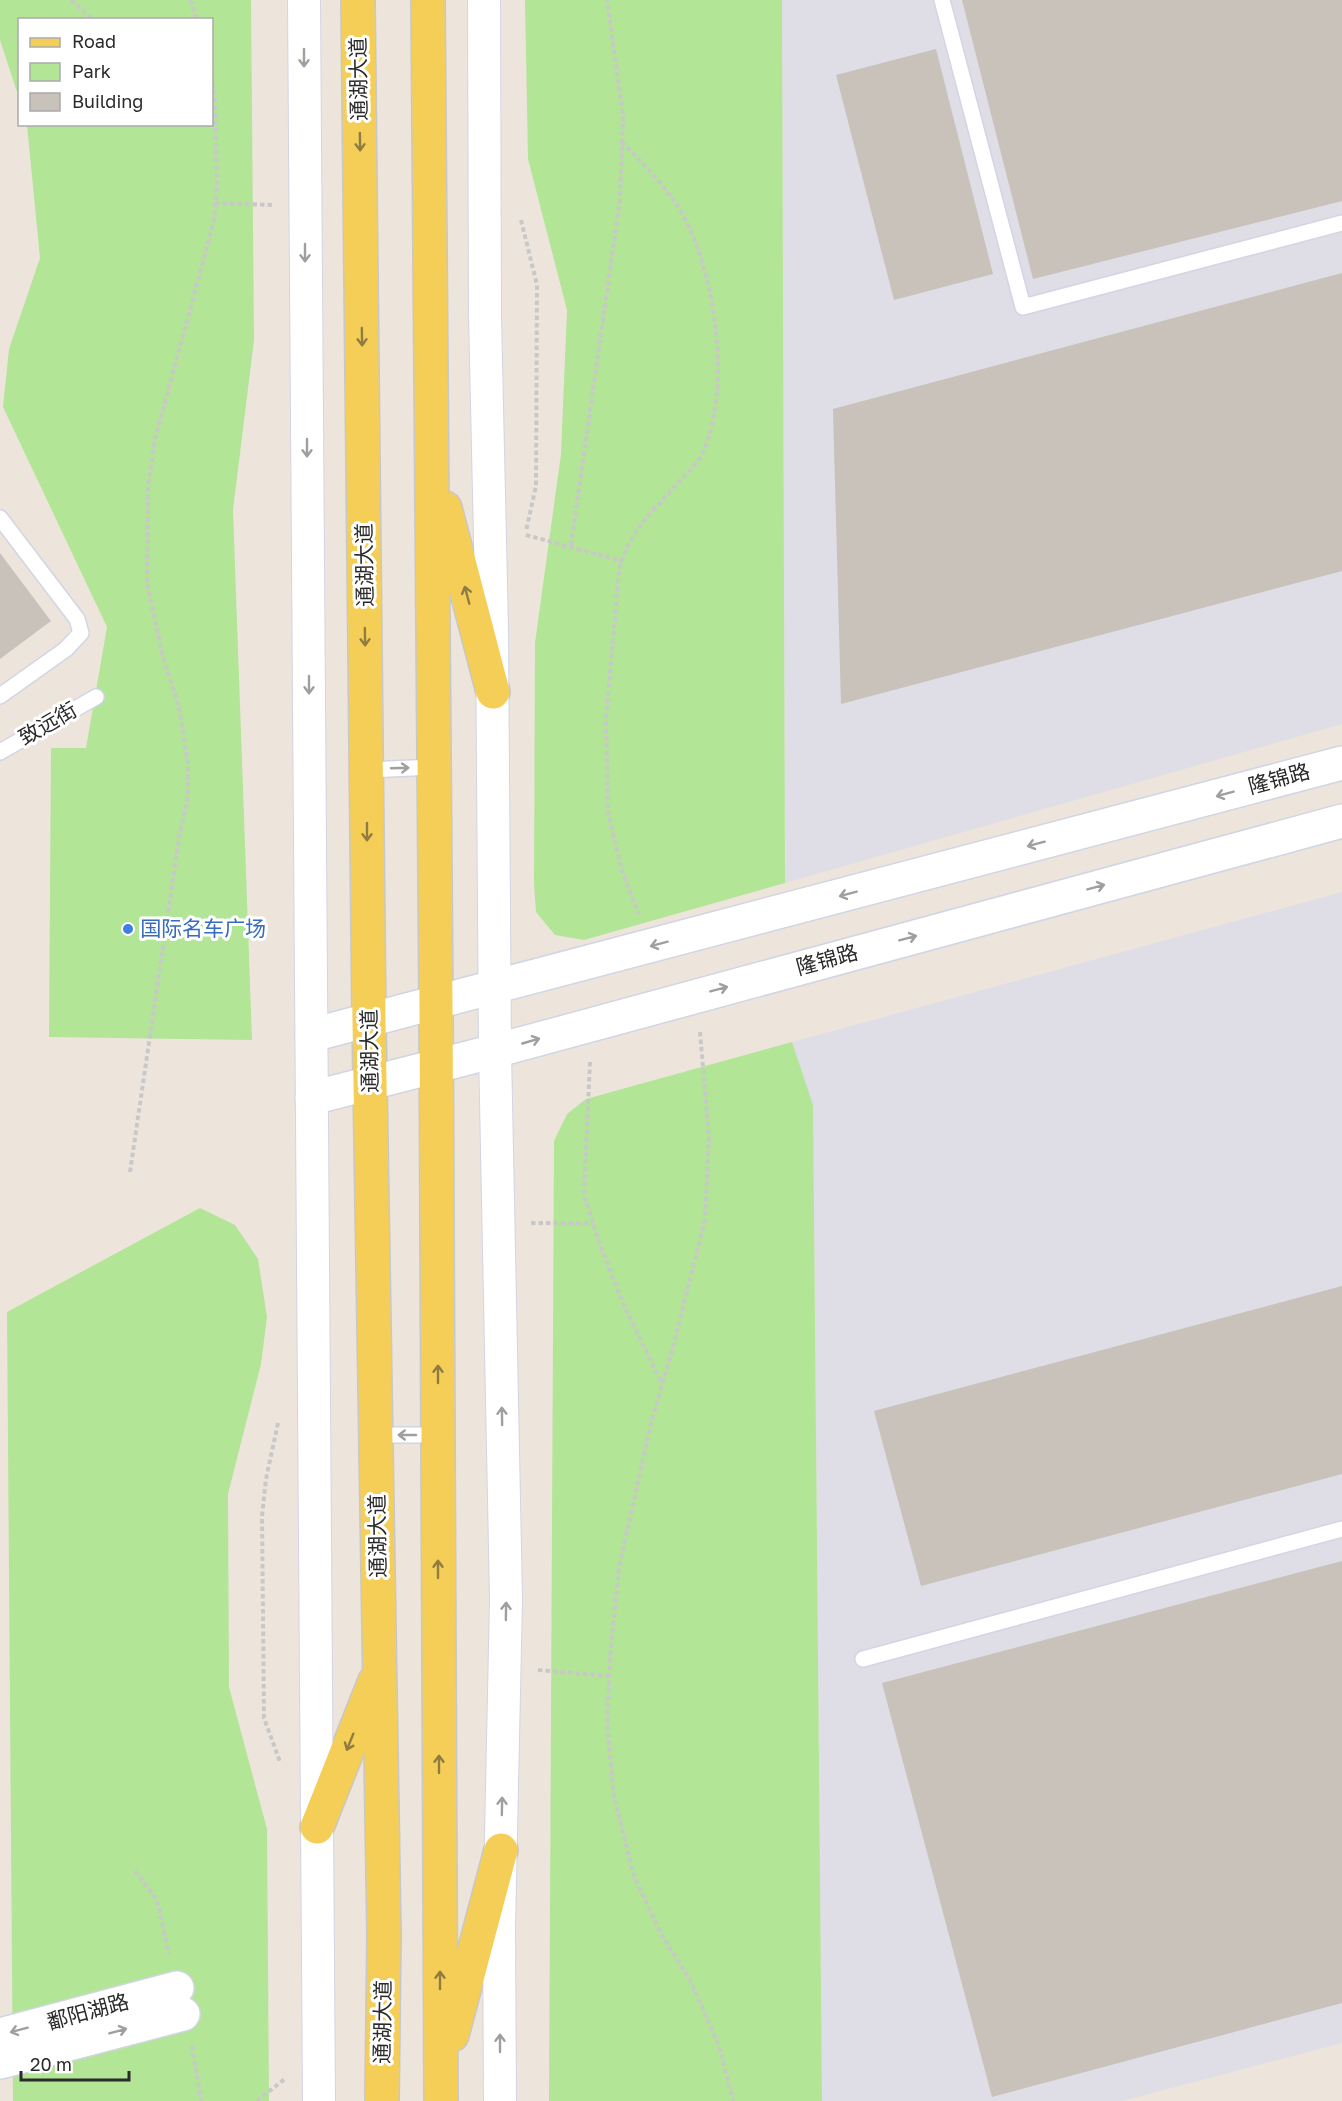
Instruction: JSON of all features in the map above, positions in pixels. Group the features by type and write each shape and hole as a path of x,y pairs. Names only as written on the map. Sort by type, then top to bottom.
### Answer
{"main road":[{"name":"通湖大道","path":"358,0 369,1021 384,1953 382,2101"},
{"path":"428,0 441,2089"},
{"path":"432,459 493,692"},
{"name":"隆锦路","path":"312,1035 1342,763"},
{"name":"隆锦路","path":"312,1098 495,1051 1342,820"},
{"path":"316,1827 380,1669"},
{"path":"441,2089 501,1850"},
{"name":"鄱阳湖路","path":"0,2035 180,2001 0,2061"}],"street":[{"path":"304,0 319,2101"},
{"path":"484,0 485,315 493,692 494,988 506,1599 501,1850 500,2101"}],"lane":[{"path":"942,0 1023,308 1342,223"},
{"path":"0,518 77,619 81,633 66,649 0,696"},
{"name":"致远街","path":"0,752 96,697"},
{"path":"367,770 434,767"},
{"path":"376,1435 438,1436"},
{"path":"863,1659 1342,1529"}],"path":[{"path":"71,0 91,18"},
{"path":"190,0 196,18"},
{"path":"570,545 620,200 622,142 619,81 608,0"},
{"path":"130,1172 179,838 188,796 188,764 179,706 162,653 147,582 148,487 155,439 202,272 215,203 213,104"},
{"path":"622,142 657,178 683,216 698,250 712,303 718,344 717,399 702,455 635,529 625,548 622,561 606,719 608,812 622,871 652,946"},
{"path":"215,203 278,205"},
{"path":"526,535 570,545 622,561"},
{"path":"695,996 709,1137 705,1220 662,1385 619,1568 607,1724 614,1796 634,1876 661,1934 690,1980 719,2046 733,2101"},
{"path":"591,1024 584,1194 622,1301 662,1385"},
{"path":"522,1222 593,1223"},
{"path":"528,1670 609,1676"},
{"path":"257,2101 277,2083 294,2074"}],"shaded area":[{"path":"782,0 1342,0 1342,724 785,883"},
{"path":"1342,892 1342,2043 1122,2101 822,2101 813,1106 792,1042"}],"green space":[{"path":"0,0 251,0 254,340 233,510 252,1040 49,1037 51,748 86,748 107,627 3,407 9,349 40,258 27,126 213,126 213,18 18,18 18,95 0,40"},
{"path":"525,0 782,0 785,883 584,940 555,935 536,912 534,884 535,643 561,454 567,310 528,159"},
{"path":"792,1042 813,1105 822,2101 549,2101 554,1141 567,1114 586,1099"},
{"path":"200,1208 235,1225 258,1259 267,1317 261,1364 228,1494 229,1687 267,1829 269,2101 13,2101 7,1312"}],"building":[{"path":"962,0 1342,0 1342,201 1033,279"},
{"path":"936,49 993,274 894,300 836,75"},
{"path":"1342,273 1342,571 841,704 833,409"},
{"path":"0,553 51,621 0,659"},
{"path":"1342,1286 1342,1474 921,1586 874,1411"},
{"path":"1342,1561 1342,2003 992,2097 882,1683"}],"place":[{"name":"国际名车广场","path":"128,929"}]}
